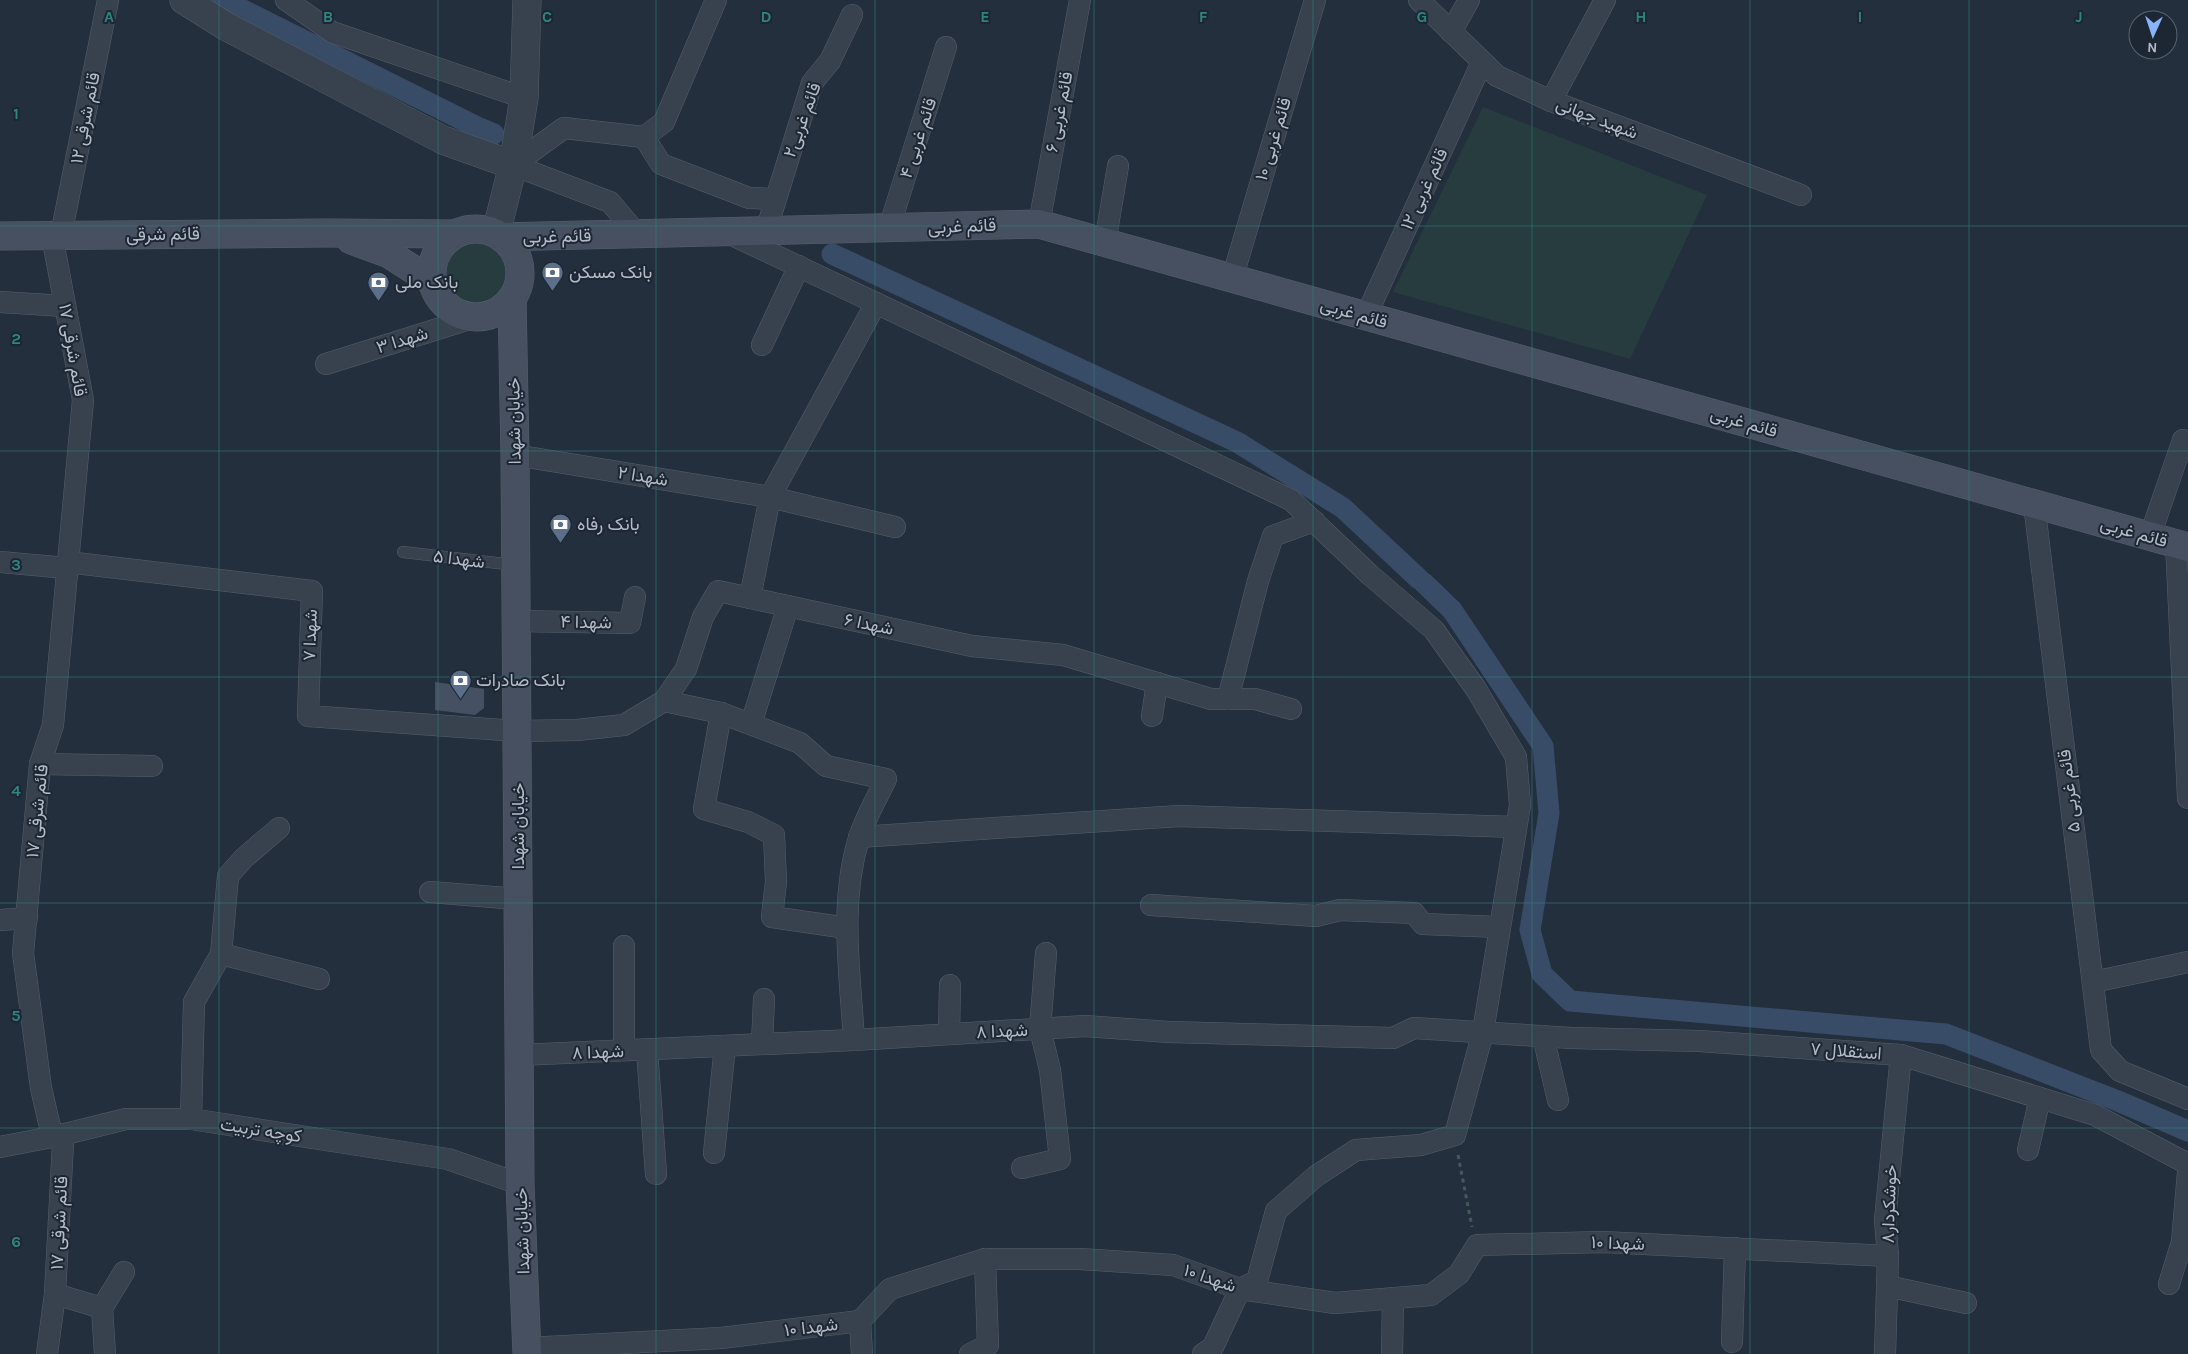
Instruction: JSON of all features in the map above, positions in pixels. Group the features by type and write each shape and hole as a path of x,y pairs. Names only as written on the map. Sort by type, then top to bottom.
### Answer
{"main road":[{"name":"قائم غربی","path":"498,235 638,235 1039,224 2182,545"},
{"path":"475,229 498,235 511,246 518,259 520,272 518,286 512,298 503,308 492,314 479,316 456,312 447,306 438,295 433,282 432,268 436,255 443,243 454,234 475,229"},
{"name":"قائم شرقی","path":"0,236 325,233 454,234"},
{"path":"325,233 389,254 433,282"},
{"name":"خیابان شهدا","path":"512,298 515,454 520,1184 527,1351"}],"street":[{"name":"قائم شرقی ۱۲","path":"56,235 108,0"},
{"path":"184,0 226,27 443,140 610,202 638,235"},
{"path":"286,0 332,32 524,98"},
{"path":"498,235 513,165 524,98 527,0"},
{"path":"513,165 564,128 644,137 664,122 716,0"},
{"name":"قائم غربی ۶","path":"1039,224 1080,0"},
{"name":"قائم غربی ۱۰","path":"1232,279 1315,0"},
{"name":"شهید جهانی","path":"1419,0 1497,76 1551,101 1801,195"},
{"path":"1451,32 1469,0"},
{"path":"1551,101 1605,0"},
{"name":"۲قائم غربی","path":"766,232 812,83 830,62 852,15"},
{"name":"قائم غربی ۴","path":"889,228 946,48"},
{"name":"قائم غربی ۱۲","path":"1366,316 1482,62"},
{"path":"644,137 661,164 749,198 775,199"},
{"path":"1105,243 1118,166"},
{"path":"727,232 1291,500 1369,574 1434,630 1476,690 1516,757 1520,805 1483,1032 1455,1135 1421,1145 1356,1150 1316,1176 1276,1211 1258,1281 1240,1289 1213,1347 1203,1354"},
{"name":"قائم شرقی ۱۷","path":"47,1354 55,1294 63,1143 50,1127 41,1088 23,953 40,764 53,725 83,400 65,306 56,235"},
{"path":"762,345 799,266"},
{"path":"0,302 65,306"},
{"path":"750,598 770,497 876,303"},
{"name":"شهدا ۳","path":"326,364 479,316"},
{"path":"2150,536 2183,440"},
{"name":"شهدا ۲","path":"515,454 770,497 896,527"},
{"name":"قائم غربی ۵","path":"2034,504 2101,1050 2120,1071 2188,1099"},
{"path":"1228,699 1258,581 1273,536 1314,521"},
{"path":"2182,545 2188,798"},
{"path":"0,562 67,565"},
{"name":"شهدا ۷","path":"67,565 312,591 308,716 517,731"},
{"name":"شهدا ۶","path":"517,731 577,730 624,725 664,701 686,670 703,617 718,591 972,646 1063,655 1211,699 1255,699 1291,709"},
{"name":"شهدا ۴","path":"516,621 630,623 635,597"},
{"path":"751,724 788,606"},
{"path":"1152,716 1158,683"},
{"path":"664,701 721,713 800,743 826,766 886,779 859,837 849,886 847,928 854,1040"},
{"path":"721,713 704,809 748,822 774,835 776,882 772,917 847,928"},
{"path":"40,764 152,766"},
{"path":"859,837 1179,816 1516,827"},
{"path":"191,1118 194,1002 221,954 228,876 244,858 279,828"},
{"path":"430,892 518,900"},
{"path":"1151,905 1316,916 1340,910 1414,913 1423,924 1499,927"},
{"path":"0,920 27,918"},
{"path":"624,946 624,1050"},
{"path":"1022,1168 1060,1159 1050,1070 1040,1028 1046,953"},
{"path":"221,954 319,979"},
{"path":"2093,982 2188,962"},
{"path":"949,1034 950,985"},
{"path":"762,1044 764,999"},
{"name":"شهدا ۸","path":"520,1055 854,1040 1085,1026 1169,1032 1393,1038 1414,1028 1483,1032"},
{"name":"استقلال ۷","path":"1483,1032 1699,1041 1901,1054 2094,1115 2188,1164"},
{"path":"1543,1036 1558,1100"},
{"path":"714,1153 725,1046"},
{"path":"647,1050 656,1174"},
{"name":"خوشکردار۸","path":"1885,1354 1888,1256 1885,1220 1901,1054"},
{"path":"2028,1150 2040,1098"},
{"name":"کوچه تربیت","path":"0,1147 57,1136 126,1119 191,1118 448,1159 520,1184"},
{"path":"2169,1284 2182,1242 2188,1172"},
{"name":"شهدا ۱۰","path":"527,1351 721,1338 860,1321 890,1289 985,1259 1080,1259 1174,1265 1240,1289 1336,1302 1431,1295 1459,1274 1477,1245 1603,1242 1888,1256"},
{"path":"1732,1342 1735,1248"},
{"path":"970,1354 988,1345 985,1259"},
{"path":"105,1354 102,1308 124,1272"},
{"path":"1887,1286 1966,1303"},
{"path":"55,1294 102,1308"},
{"path":"1392,1354 1393,1298"},
{"path":"860,1321 862,1354"}],"lane":[{"name":"شهدا ۵","path":"403,552 515,565"}],"path":[{"path":"1455,1135 1460,1176 1477,1245"}],"green space":[{"path":"1483,107 1707,195 1630,359 1393,292"},
{"path":"475,234 489,237 502,245 510,258 513,272 510,286 502,299 489,307 475,310 461,307 448,299 440,286 437,272 440,258 448,245 461,237"}],"building":[{"name":"بانک صادرات","path":"435,682 484,689 484,708 475,715 435,710"}],"waterway":[{"path":"223,0 494,134"},
{"path":"832,254 1237,442 1343,508 1419,579"},
{"path":"1424,583 1452,610 1543,746 1549,813 1530,930 1542,974 1570,1001 1946,1034 2118,1101 2188,1131"}],"place":[{"name":"بانک مسکن","path":"553,291"},
{"name":"بانک ملی","path":"379,301"},
{"name":"بانک رفاه","path":"561,543"},
{"name":"بانک صادرات","path":"460,699"}]}
